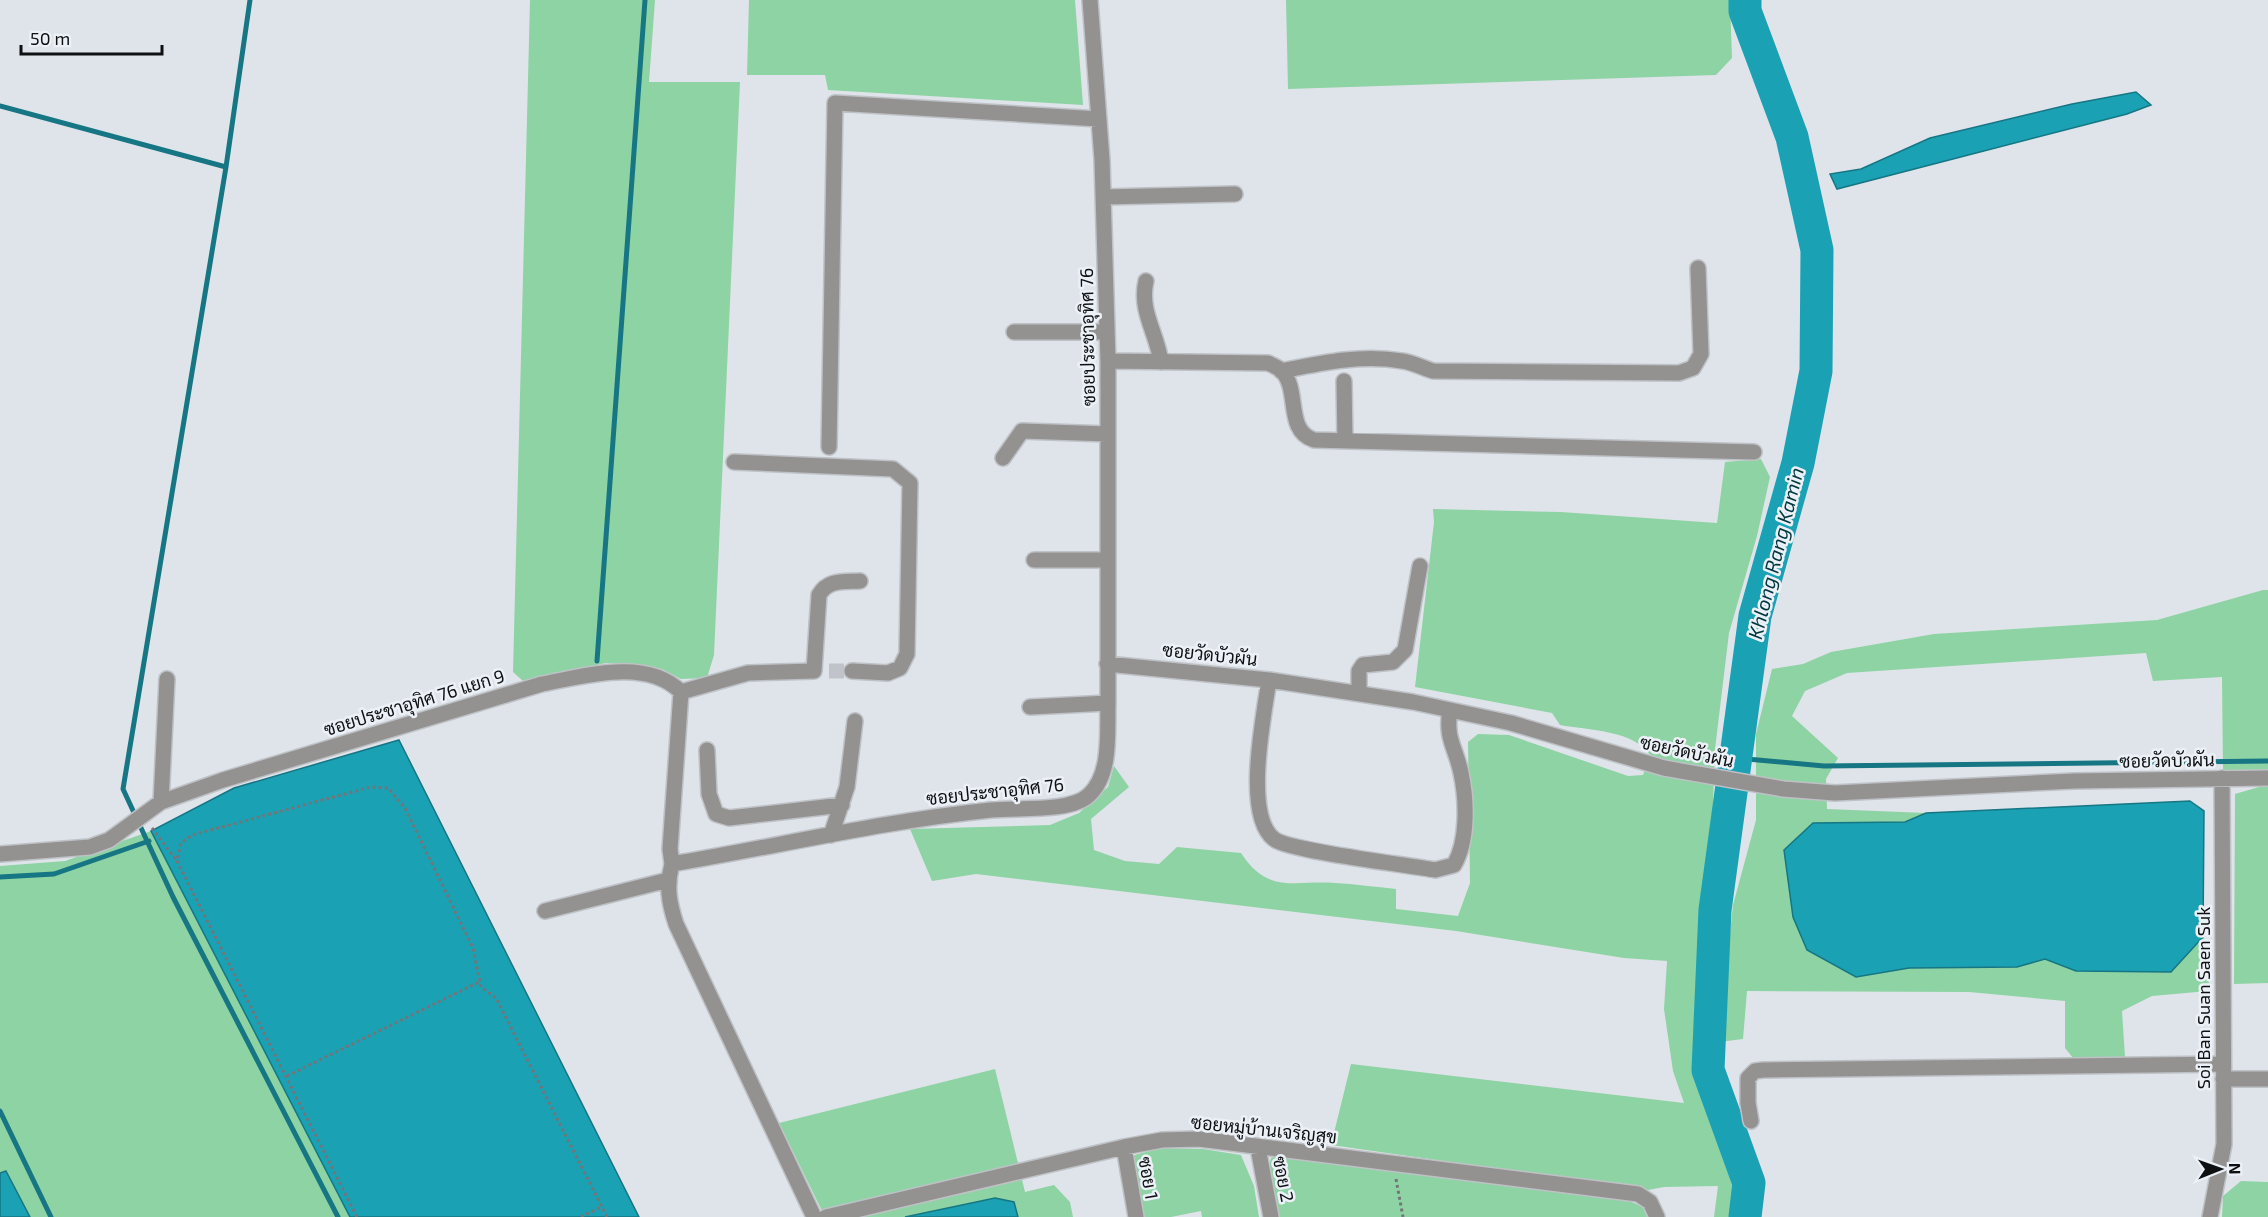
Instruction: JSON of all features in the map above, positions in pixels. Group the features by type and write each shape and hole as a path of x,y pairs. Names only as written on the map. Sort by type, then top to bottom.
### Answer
{"street":[{"name":"ซอยประชาอุทิศ 76","path":"672,864 936,815 1068,805 1089,795 1101,778 1105,757 1108,703 1108,361 1103,196 1090,0"},
{"path":"830,447 835,103 1099,119"},
{"path":"1103,196 1235,194"},
{"path":"1281,371 1336,360 1380,358 1405,361 1433,370 1679,373 1694,368 1701,354 1698,268"},
{"path":"1146,281 1143,292 1145,312 1159,347 1161,362"},
{"path":"1014,332 1107,333"},
{"path":"1108,361 1268,363 1281,371 1287,382 1298,428 1304,437 1314,440 1754,452"},
{"path":"1344,381 1345,441"},
{"path":"1002,458 1022,431 1108,434"},
{"path":"734,462 893,469 910,483 907,654 900,668 888,673 852,672"},
{"path":"1034,560 1108,560"},
{"path":"1359,692 1359,671 1363,665 1393,662 1405,650 1420,566"},
{"path":"814,1217 676,924 669,903 668,880 672,864 670,849 681,692 748,673 822,671 819,595 824,586 830,583 860,581"},
{"name":"ซอยวัดบัวผัน","path":"1107,664 1269,680 1359,692 1511,723 1638,761 1749,784 1835,793 2074,781 2268,778"},
{"name":"ซอยประชาอุทิศ 76 แยก 9","path":"0,854 90,847 109,840 160,802 223,780 542,684 592,675 655,674 672,682 681,692"},
{"path":"160,802 167,679"},
{"path":"1269,680 1259,748 1259,807 1265,828 1275,840 1299,847 1435,870 1454,865 1461,853 1464,829 1461,773 1449,739 1450,710"},
{"path":"1030,707 1108,703"},
{"path":"831,835 842,805 855,721"},
{"path":"707,750 709,794 716,814 729,818 842,805"},
{"name":"Soi Ban Suan Saen Suk","path":"2210,1217 2224,1144 2222,778"},
{"path":"545,911 668,880"},
{"path":"1751,1121 1748,1078 1755,1071 1763,1070 2223,1072 2268,1079"},
{"name":"ซอยหมู่บ้านเจริญสุข","path":"826,1217 1124,1147 1162,1140 1199,1139 1638,1194 1650,1203 1657,1216"},
{"name":"ซอย 1","path":"1124,1147 1136,1217"},
{"name":"ซอย 2","path":"1258,1148 1272,1217"}],"path":[{"path":"177,861 182,843 192,835 342,793 371,787 387,788 405,808 472,948 481,987 496,998 606,1217"},
{"path":"142,815 177,861 357,1217"},
{"path":"286,1076 479,982"},
{"path":"1394,1162 1403,1217"},
{"path":"581,1217 602,1207"}],"green space":[{"path":"530,0 655,0 649,82 740,82 714,655 707,678 681,679 662,669 606,663 523,681 513,672"},
{"path":"749,0 1075,0 1083,105 828,90 825,75 747,75"},
{"path":"1286,0 1730,0 1732,58 1716,75 1288,89"},
{"path":"1761,459 1770,477 1757,536 1729,633 1715,749 1707,968 1700,989 1703,1090 1741,1184 1739,1217 1714,1217 1718,1186 1664,1187 1648,1190 1331,1145 1351,1064 1684,1103 1673,1071 1664,1009 1667,961 1624,958 1456,931 976,874 932,881 910,829 1050,825 1079,813 1108,787 1114,766 1129,787 1091,819 1094,850 1125,861 1159,864 1177,847 1241,853 1261,875 1272,880 1283,883 1343,883 1396,889 1396,909 1458,916 1470,883 1468,742 1478,734 1509,735 1628,776 1643,775 1651,756 1644,747 1622,736 1560,725 1552,713 1415,687 1434,522 1433,509 1561,512 1717,523 1725,462"},
{"path":"2268,590 2268,772 2223,770 2222,677 2153,681 2146,653 1847,673 1805,691 1792,716 1838,758 1826,779 1827,809 1926,813 1905,822 1871,823 1856,977 1909,968 2017,967 2045,959 2076,971 2171,972 2203,937 2212,950 2208,991 2152,996 2122,1011 2125,1057 2073,1058 2065,1048 2065,1001 1969,992 1747,991 1743,1039 1719,1042 1733,905 1756,820 1756,734 1772,669 1803,664 1831,652 1934,634 2157,620"},
{"path":"2259,787 2268,787 2268,983 2234,984 2235,794"},
{"path":"151,831 351,1217 30,1217 6,1171 0,1173 0,866 65,861"},
{"path":"995,1069 1025,1192 1054,1185 1070,1202 1073,1217 1018,1217 1014,1202 995,1198 905,1217 825,1217 779,1123"},
{"path":"1161,1148 1203,1149 1241,1155 1254,1186 1259,1217 1202,1217 1201,1211 1171,1217 1143,1217 1131,1156"},
{"path":"1279,1155 1627,1200 1643,1207 1647,1217 1278,1217 1268,1170 1271,1158"},
{"path":"2241,1181 2268,1182 2268,1217 2222,1217 2223,1196"}],"water":[{"path":"2136,92 2151,105 2127,114 1837,189 1830,174 1861,169 1930,138 2072,104"},
{"path":"399,740 639,1217 350,1217 151,831 234,788"},
{"path":"2190,801 2204,811 2203,937 2171,972 2076,971 2045,959 2017,967 1909,968 1856,977 1807,950 1793,917 1784,850 1813,823 1905,822 1926,813"},
{"path":"6,1171 30,1217 0,1217 0,1173"},
{"path":"995,1198 1014,1202 1018,1217 905,1217"}],"waterway":[{"path":"250,0 226,167 123,789 173,897 338,1217"},
{"path":"597,661 645,0"},
{"name":"Khlong Rang Kamin","path":"1745,0 1745,11 1792,137 1817,250 1816,371 1798,463 1755,616 1715,910 1708,1070 1749,1183 1745,1217"},
{"path":"0,106 226,167"},
{"path":"1736,758 1824,766 2268,761"},
{"path":"0,877 54,874 149,841"},
{"path":"0,1111 51,1217"}],"tunnel":[{"path":"829,671 852,671"}]}
